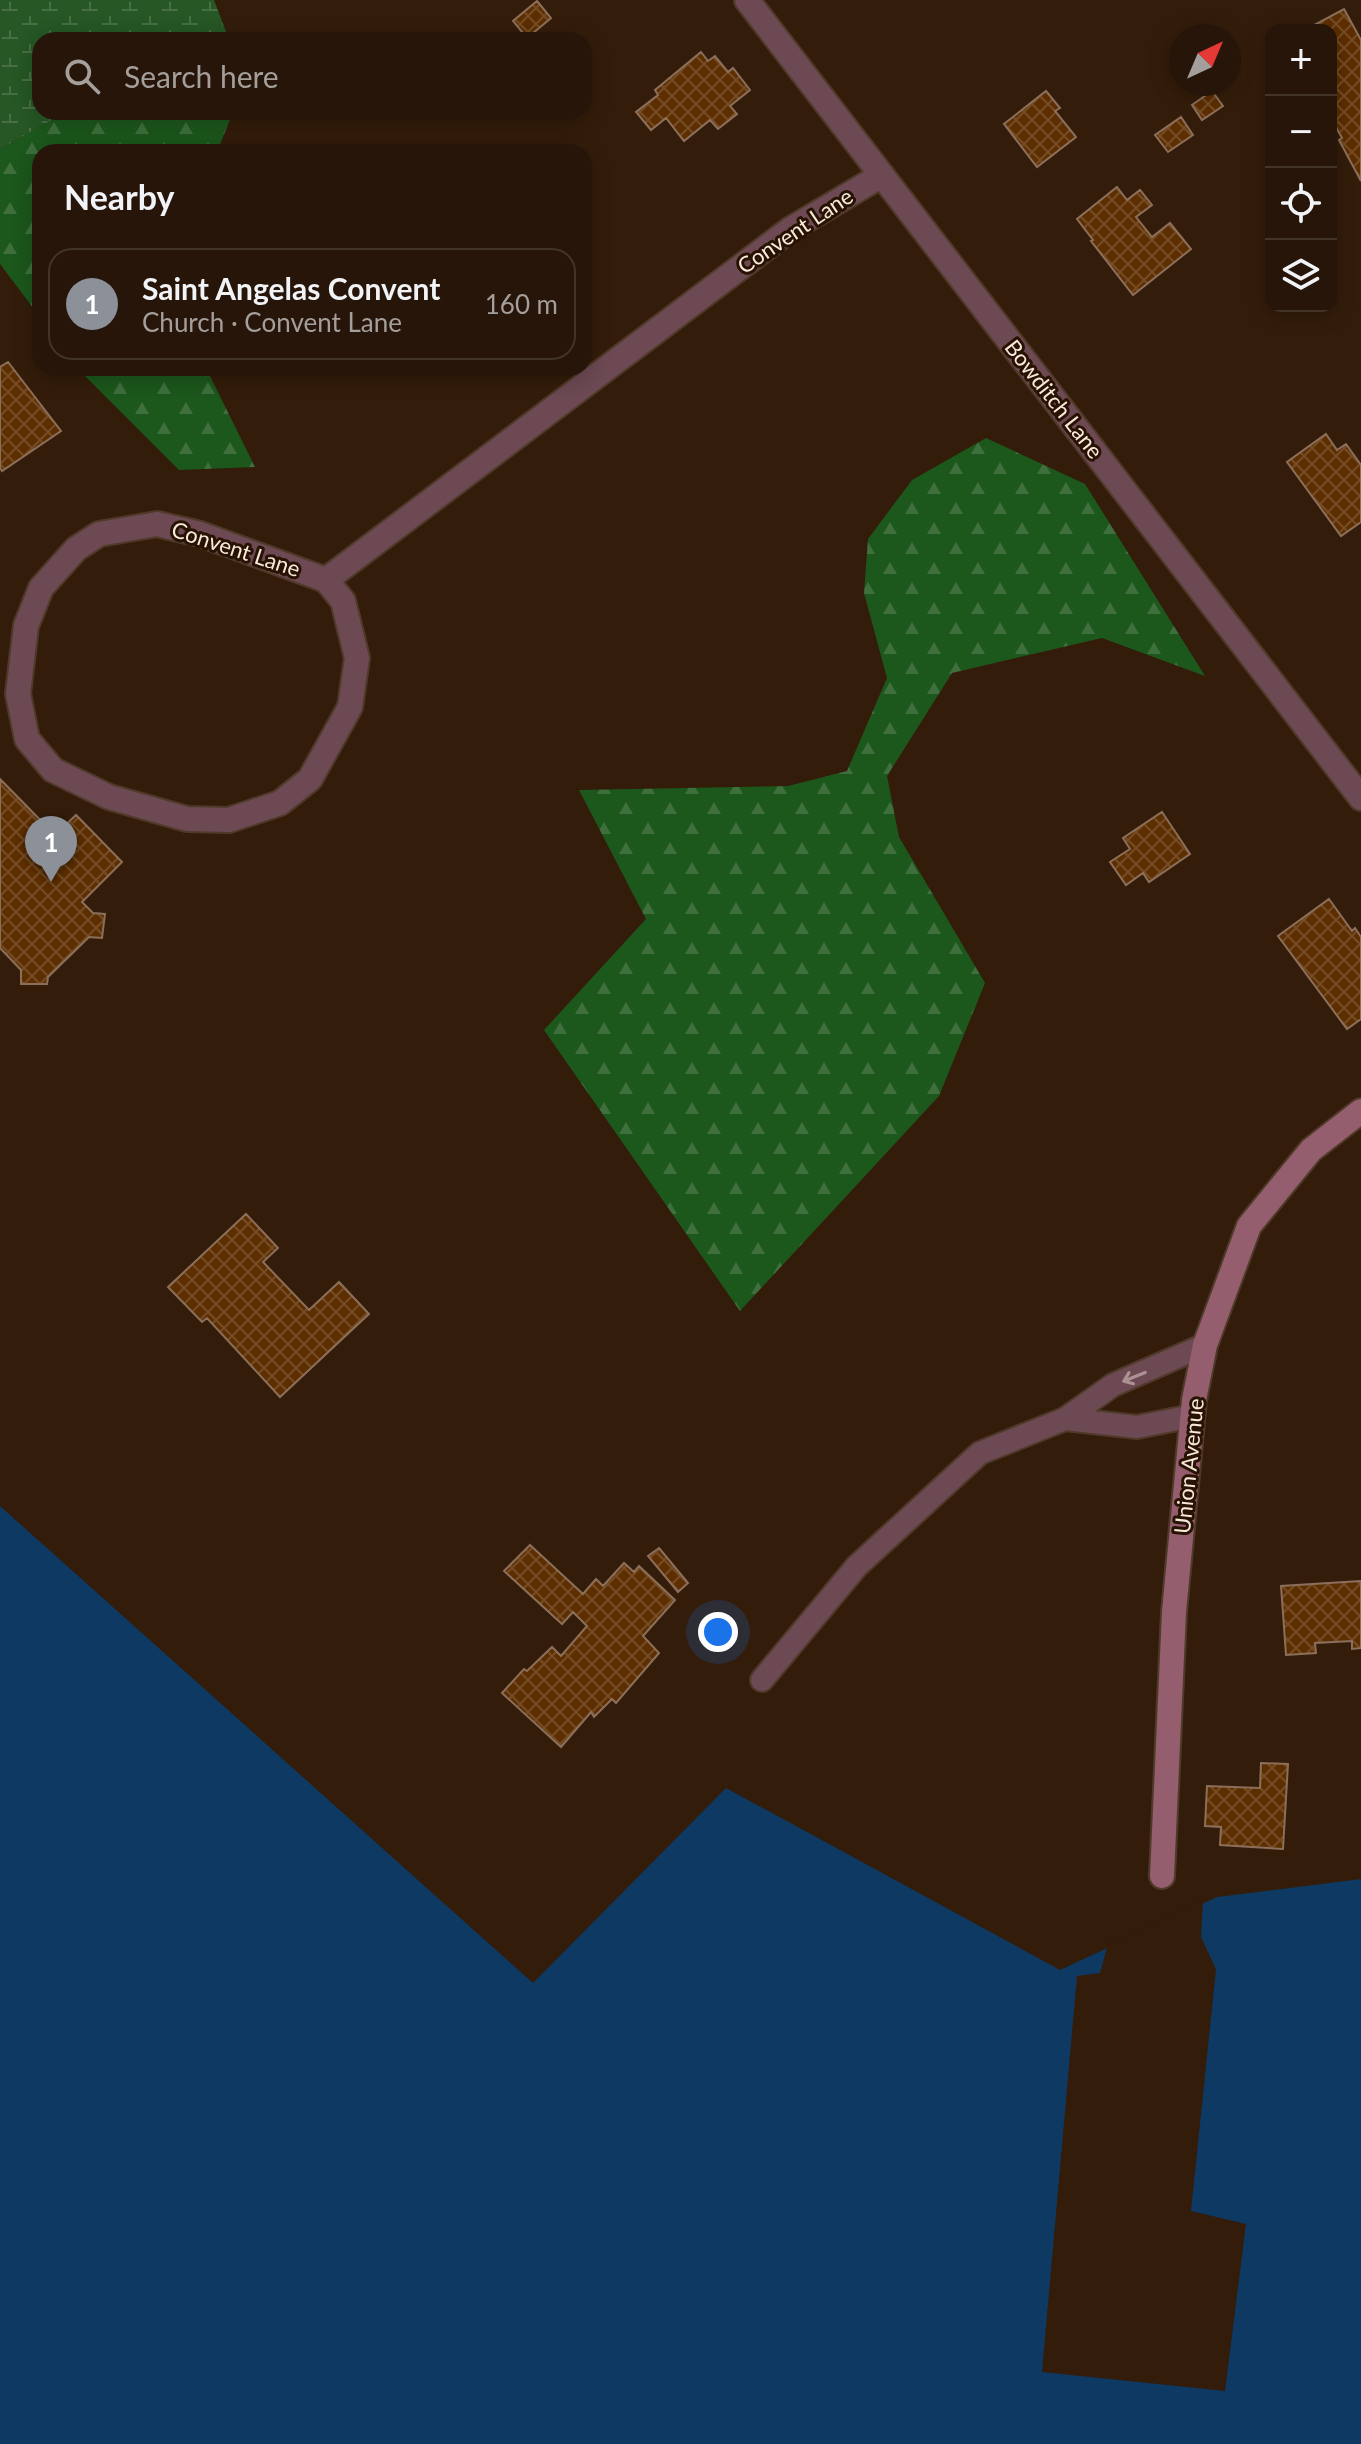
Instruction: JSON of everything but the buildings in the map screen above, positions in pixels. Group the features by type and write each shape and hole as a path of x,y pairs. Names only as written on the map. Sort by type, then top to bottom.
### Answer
{"street":[{"name":"Bowditch Lane","path":"747,0 1361,798"},
{"name":"Convent Lane","path":"326,580 791,229 882,175"},
{"name":"Convent Lane","path":"157,524 200,534 326,580 343,601 357,658 350,707 310,779 280,803 229,820 187,819 109,797 53,770 27,739 18,694 26,626 41,588 76,549 99,534 157,524"},
{"name":"Union Avenue","path":"1162,1876 1174,1612 1192,1416 1205,1345 1249,1226 1311,1150 1361,1111"}],"lane":[{"path":"762,1680 857,1566 980,1453 1065,1419 1113,1385 1205,1345"},
{"path":"1065,1419 1137,1427 1192,1416"}],"green space":[{"path":"0,0 214,0 226,32 32,32 32,120 52,120 0,149"},
{"path":"52,120 230,120 220,144 32,144 32,306 0,264 0,149"},
{"path":"85,376 210,376 255,467 179,470"},
{"path":"986,438 1085,484 1205,676 1102,638 952,673 887,776 899,837 985,983 939,1096 740,1311 544,1030 646,919 579,790 788,786 847,771 887,678 864,593 868,539 912,480"}],"water":[{"path":"0,1506 533,1983 726,1788 1060,1970 1217,1897 1361,1879 1361,2444 0,2444"}],"pier":[{"path":"1203,1900 1201,1937 1216,1969 1191,2211 1246,2224 1225,2391 1042,2372 1077,1976 1100,1973 1108,1944"}],"place":[{"name":"Saint Angelas Convent","path":"51,882"}]}
